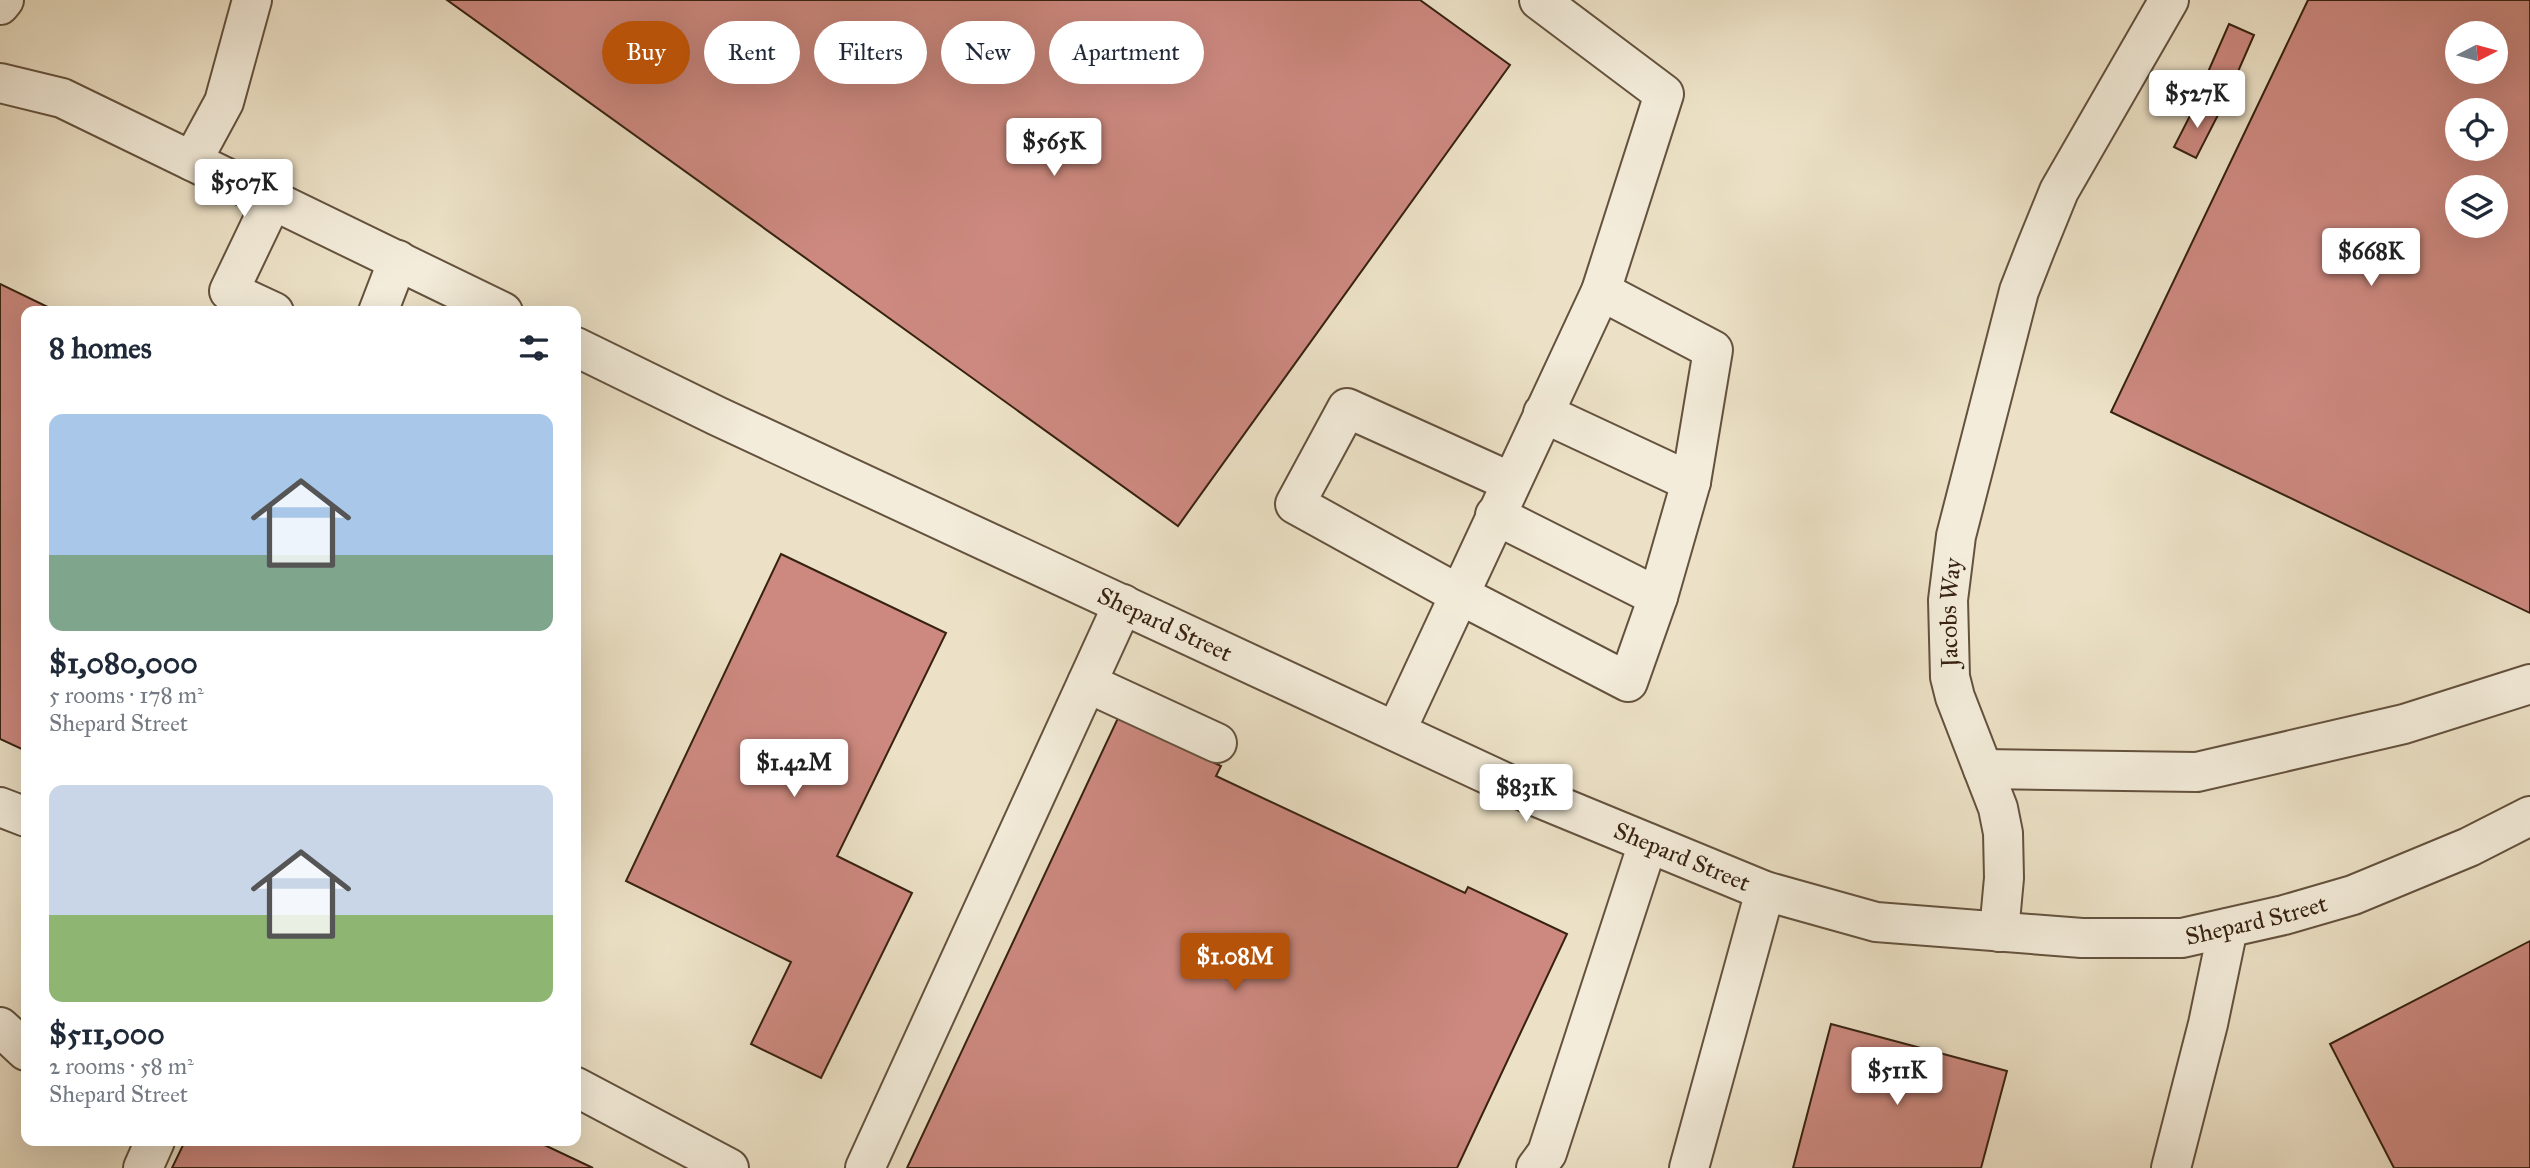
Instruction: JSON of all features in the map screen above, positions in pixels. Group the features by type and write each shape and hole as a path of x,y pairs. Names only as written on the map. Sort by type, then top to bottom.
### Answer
{"street":[{"path":"0,5 4,0"},
{"path":"192,161 224,102 252,0"},
{"path":"1396,731 1601,292 1664,94 1539,0"},
{"name":"Jacobs Way","path":"1998,932 2004,878 2003,833 1998,808 1955,697 1950,677 1948,600 1956,536 2019,291 2059,191 2169,0"},
{"path":"0,83 62,98 491,306"},
{"path":"261,306 229,291 272,199"},
{"path":"381,306 398,260"},
{"path":"1601,292 1713,350 1691,482 1658,597 1628,682 1458,594 1296,504 1347,408 1503,499 1658,597"},
{"name":"Shepard Street","path":"581,349 716,416 1532,794 1765,891 1876,922 2082,938 2182,938 2284,915 2353,895 2469,847 2530,816"},
{"path":"1543,413 1691,482"},
{"path":"865,1168 1123,604"},
{"path":"1087,683 1217,743"},
{"path":"1983,769 2197,772 2404,724 2530,684"},
{"path":"0,807 21,815"},
{"path":"1536,1168 1547,1153 1648,843"},
{"path":"1689,1168 1765,891"},
{"path":"2171,1168 2208,1024 2228,928"},
{"path":"0,1027 21,1046"},
{"path":"581,1090 729,1168"},
{"path":"143,1168 153,1146"}],"building":[{"path":"447,0 1420,0 1510,65 1178,526"},
{"path":"2308,0 2530,0 2530,613 2111,412"},
{"path":"2229,24 2254,35 2233,83 2208,72"},
{"path":"2197,102 2219,113 2196,158 2174,147"},
{"path":"0,284 46,306 21,306 21,749 0,739"},
{"path":"781,554 946,633 837,856 912,893 821,1078 751,1044 791,962 626,881"},
{"path":"1118,718 1221,766 1216,776 1465,893 1468,887 1567,934 1457,1168 907,1168"},
{"path":"2530,941 2530,1168 2394,1168 2330,1044"},
{"path":"1831,1024 2007,1071 1981,1168 1793,1168"},
{"path":"183,1146 547,1146 593,1168 172,1168"}]}
